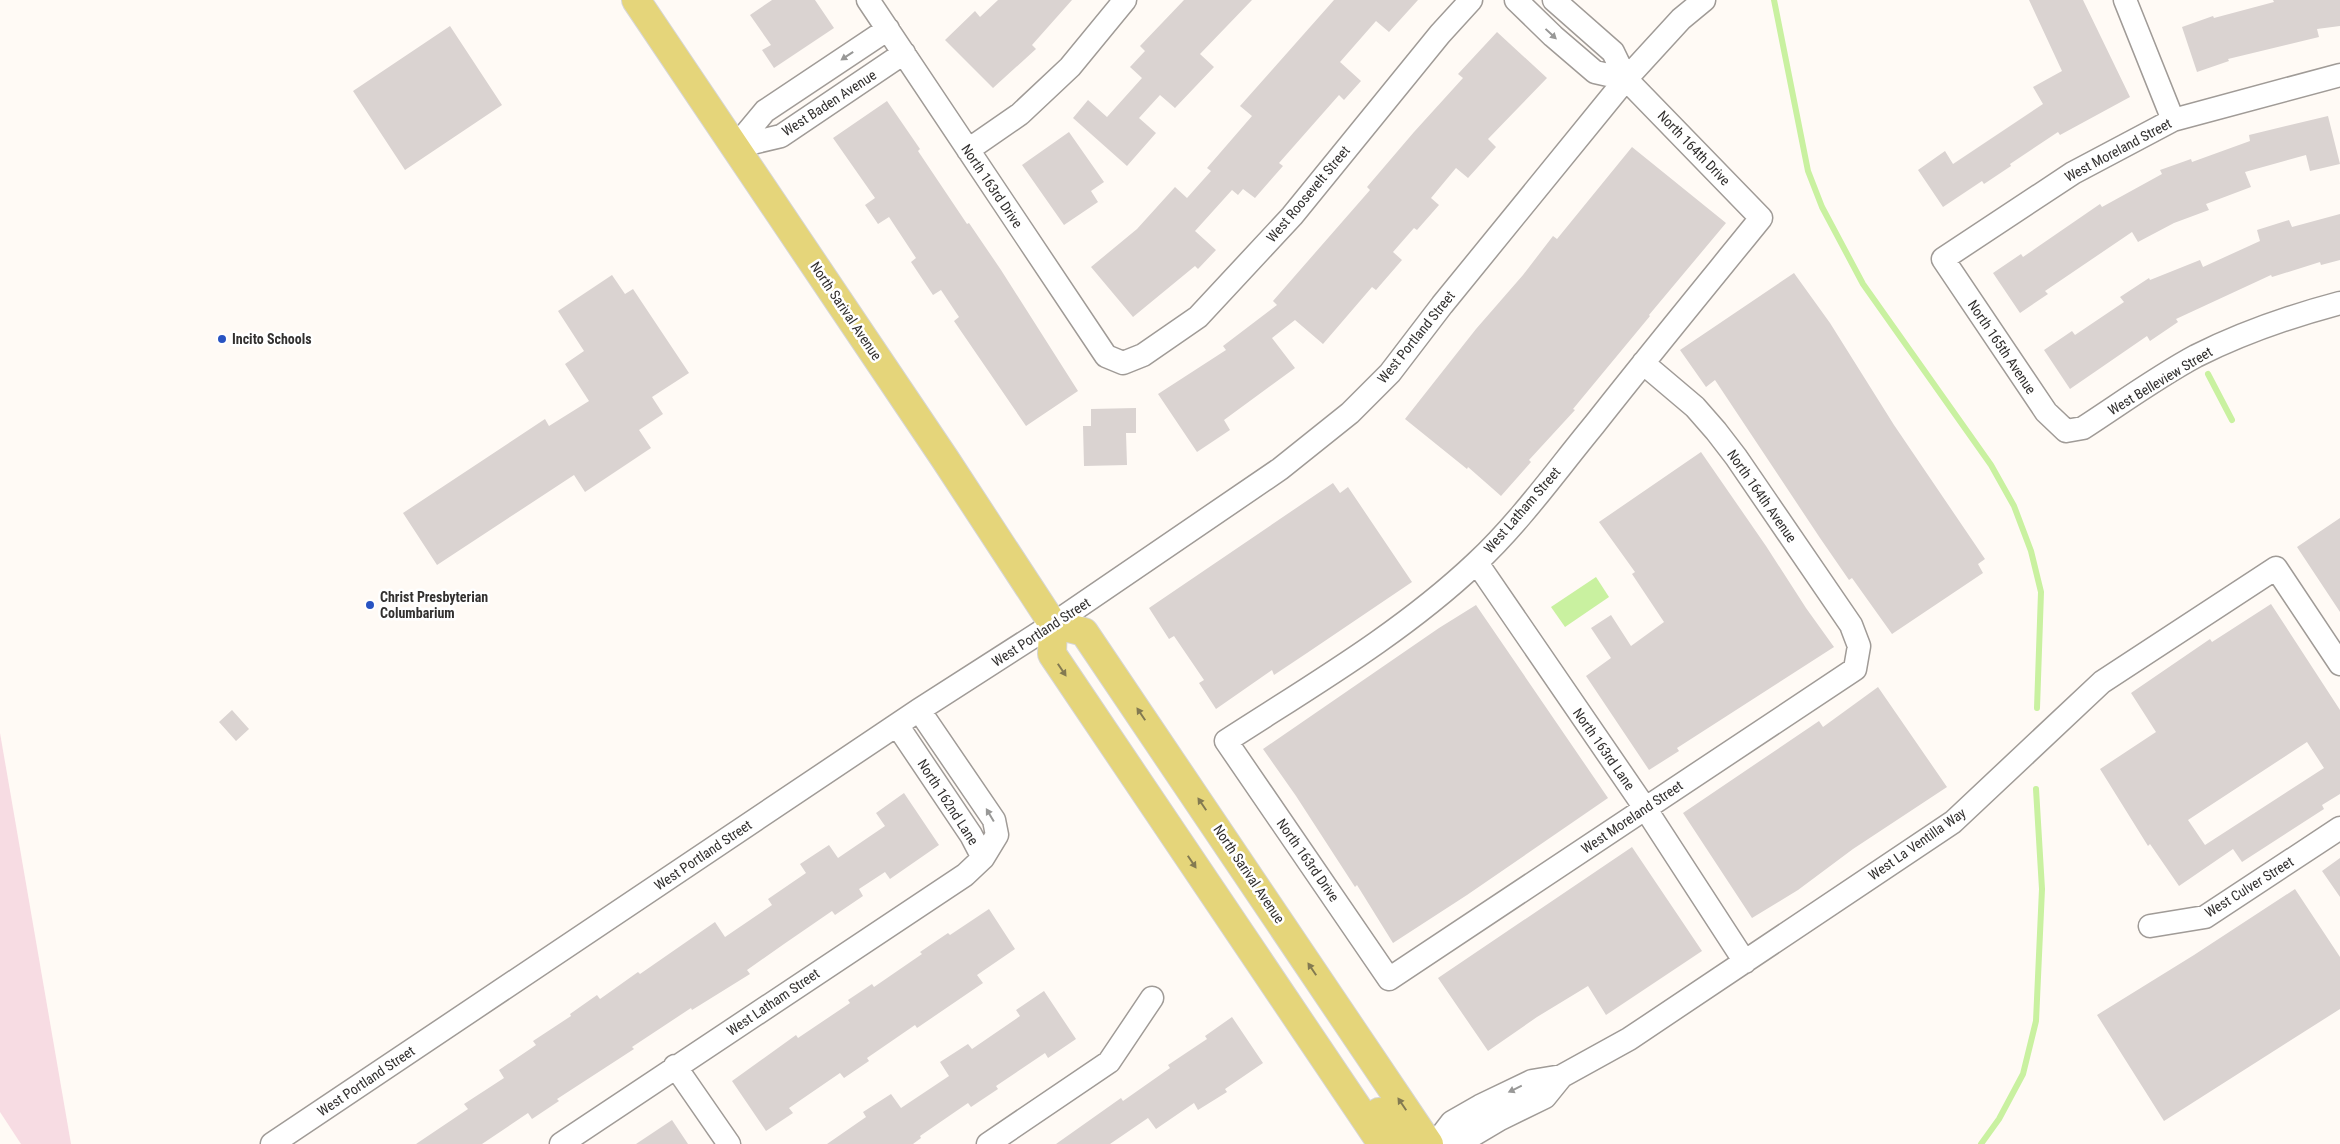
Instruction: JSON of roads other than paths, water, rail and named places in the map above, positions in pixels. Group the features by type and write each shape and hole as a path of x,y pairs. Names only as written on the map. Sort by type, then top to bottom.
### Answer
{"main road":[{"name":"North Sarival Avenue","path":"636,0 1054,624 1084,632 1429,1144"},
{"path":"1054,624 1052,654 1382,1144"},
{"path":"1265,971 1330,1038 1394,1135 1404,1144"}],"street":[{"name":"North 163rd Drive","path":"868,0 1106,356 1123,363"},
{"path":"968,150 1020,114 1070,67 1125,0"},
{"name":"West Roosevelt Street","path":"1123,363 1142,355 1198,317 1292,216 1440,34 1472,0"},
{"path":"1516,0 1553,36 1595,72 1626,79"},
{"name":"North 164th Drive","path":"1554,0 1614,52 1626,79 1761,218"},
{"name":"West Portland Street","path":"272,1144 897,725 1054,624 1280,469 1350,413 1390,372 1442,304 1626,79 1681,19 1704,0"},
{"path":"2125,0 2173,120"},
{"name":"West Baden Avenue","path":"735,147 765,111 888,29"},
{"name":"West Baden Avenue","path":"735,147 781,136 904,53"},
{"name":"West Moreland Street","path":"1943,259 2073,173 2173,120 2340,75"},
{"name":"West Latham Street","path":"1226,741 1394,630 1435,599 1477,563 1509,529 1761,218"},
{"name":"North 165th Avenue","path":"1943,259 2046,412 2066,431"},
{"name":"West Belleview Street","path":"2066,431 2082,428 2195,357 2225,342 2260,328 2340,303"},
{"name":"North 164th Avenue","path":"1644,362 1695,407 1736,457 1851,625 1859,646"},
{"name":"North 163rd Lane","path":"1477,563 1645,808 1744,962"},
{"name":"West La Ventilla Way","path":"1562,1076 1629,1039 1953,822 2102,682 2276,568 2340,664"},
{"name":"West Moreland Street","path":"1389,979 1855,668 1859,646"},
{"name":"North 162nd Lane","path":"897,725 970,835 983,858 997,835 994,820 920,710"},
{"name":"North 163rd Drive","path":"1226,741 1389,979"},
{"name":"West Culver Street","path":"2150,926 2205,917 2340,828"},
{"name":"West Latham Street","path":"561,1144 675,1066 965,875 983,858"},
{"path":"988,1144 1109,1062 1152,998"},
{"path":"675,1066 729,1144"},
{"path":"1435,1144 1452,1122 1480,1106 1532,1081 1562,1076"},
{"path":"1451,1144 1463,1141 1500,1119 1545,1097 1562,1076"}],"waterway":[{"path":"1774,0 1808,171 1822,207 1863,284 1991,465 2014,506 2031,551 2041,592 2037,708"},
{"path":"2208,374 2232,420"},
{"path":"1981,1144 1999,1119 2023,1074 2036,1021 2042,889 2036,789"}],"place":[{"name":"Incito Schools","path":"222,339"},
{"name":"Christ Presbyterian Columbarium","path":"370,605"}]}
